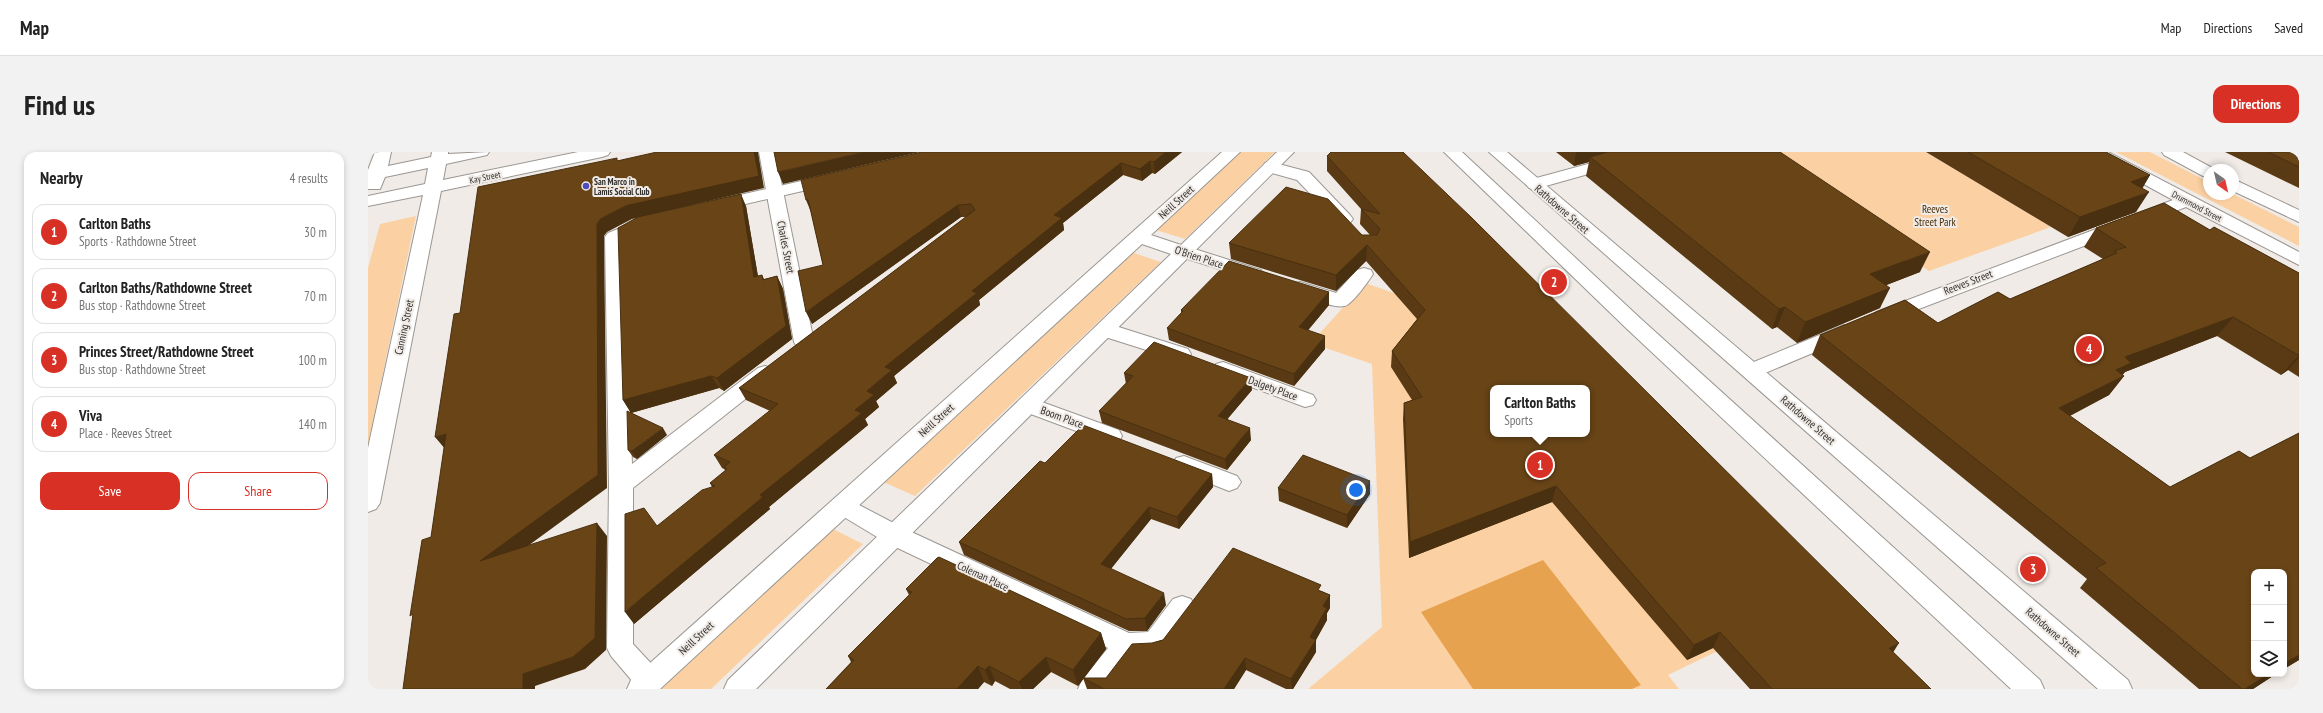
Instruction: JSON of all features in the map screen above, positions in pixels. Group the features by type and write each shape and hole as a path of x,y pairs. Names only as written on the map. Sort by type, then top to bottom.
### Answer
{"street":[{"path":"369,204 373,174 383,152"},
{"path":"373,174 439,156 481,152"},
{"name":"Kay Street","path":"369,204 432,188 602,152"},
{"name":"Charles Street","path":"767,152 775,192 792,352"},
{"name":"Neill Street","path":"645,685 1232,152"},
{"path":"1452,152 1633,323 2030,689"},
{"name":"Rathdowne Street","path":"1497,152 2118,689"},
{"path":"1499,195 1650,152"},
{"name":"Drummond Street","path":"2096,152 2299,259"},
{"path":"2170,152 2203,169"},
{"name":"Canning Street","path":"368,503 439,156"},
{"path":"738,689 896,536 1279,159 1303,176 1354,230"},
{"path":"696,211 848,175"},
{"path":"2239,187 2299,217"},
{"name":"Reeves Street","path":"1752,371 1926,298 2188,200"},
{"path":"645,685 620,648 621,485 614,237 638,224 660,219"},
{"name":"O'Brien Place","path":"1138,237 1340,301 1364,274"},
{"path":"621,485 823,328"},
{"name":"Dalgety Place","path":"1106,330 1157,345 1305,400"},
{"name":"Boom Place","path":"1028,405 1127,442"},
{"path":"1164,456 1229,482"},
{"name":"Coleman Place","path":"842,505 896,536 1126,644 1155,643 1182,608"},
{"path":"1092,689 1126,644"}],"green space":[{"path":"1240,152 1275,152 1185,239 1156,230"},
{"name":"Reeves Street Park","path":"1754,152 1926,152 2051,227 1929,271"},
{"path":"2116,152 2150,152 2203,179 2203,197"},
{"path":"2239,197 2299,227 2299,246 2209,200 2239,200"},
{"path":"416,216 368,444 368,268 380,224"},
{"path":"1131,252 1161,262 915,496 881,481"},
{"path":"1498,262 1831,596 1668,675 1679,689 1308,689 1382,627 1372,364 1311,343 1365,283 1397,294"},
{"path":"831,528 863,544 711,689 656,689"}],"shaded area":[{"path":"1543,560 1641,685 1632,689 1473,689 1421,612"}],"building":[{"path":"657,152 754,152 759,176 625,206 600,219 597,224 598,475 480,561 597,523 595,638 573,657 523,674 523,689 403,689 413,614 410,616 422,540 431,537 446,434 435,437 454,314 460,313 478,187 617,158 617,161"},
{"path":"774,152 865,152 778,172"},
{"path":"922,152 1166,152 1154,162 1150,161 1140,169 1121,163 1054,215 1062,218 972,291 977,293 885,367 892,370 867,391 874,395 855,410 862,413 760,495 763,497 625,612 625,514 644,508 657,526 702,490 715,486 710,483 727,469 724,467 730,462 714,455 778,404 739,388 975,210 971,204 958,205 806,312 798,271 823,265 808,199 806,200 801,180"},
{"path":"1331,152 1403,152 1472,218 1899,643 1889,648 1931,689 1772,689 1720,632 1694,645 1556,486 1410,542 1404,403 1422,397 1392,351 1425,310 1367,245 1336,275 1229,243 1286,187 1328,199 1362,235 1377,235 1380,229 1361,209 1380,214 1327,156"},
{"path":"1608,152 1780,152 1930,252 1870,274 1890,288 1805,322 1785,307 1779,309 1590,157"},
{"path":"1968,152 2106,152 2150,175 2131,182 2149,192 2080,217"},
{"path":"2268,152 2299,152 2299,167"},
{"path":"741,194 754,277 762,275 763,280 777,276 786,326 717,378 711,376 623,400 618,228 638,217"},
{"path":"2164,203 2210,230 2214,227 2299,273 2299,355 2233,317 2125,357 2131,363 2116,370 2124,376 2059,408 2170,487 2239,451 2250,458 2299,433 2299,655 2287,662 2287,569 2251,569 2251,677 2264,677 2245,689 2242,689 2096,568 2106,563 1820,335 1905,300 1938,323 1998,292 2010,299 2117,253 2114,251 2126,247 2096,228"},
{"path":"1229,261 1329,292 1299,327 1325,336 1294,374 1167,328 1183,311 1181,310"},
{"path":"1154,342 1251,378 1218,416 1250,428 1225,459 1099,411 1133,376 1124,373"},
{"path":"627,411 663,428 632,451 628,450"},
{"path":"1083,425 1212,474 1177,517 1149,507 1101,564 1164,593 1145,618 1126,619 959,542 1040,461 1045,463"},
{"path":"1303,455 1370,481 1347,515 1278,488"},
{"path":"1233,548 1321,585 1318,590 1330,595 1323,606 1327,608 1310,637 1316,640 1291,679 1245,658 1224,689 1104,689 1083,678 1106,678 1132,644 1152,643 1163,640"},
{"path":"939,557 1101,633 1073,670 1046,657 1019,682 989,666 985,670 978,666 957,689 826,689 854,660 848,656 912,592 906,589"}],"place":[{"name":"San Marco in Lamis Social Club","path":"586,186"},
{"name":"Carlton Baths/Rathdowne Street","path":"1554,282"},
{"name":"Viva","path":"2089,349"},
{"name":"Carlton Baths","path":"1540,465"},
{"name":"Princes Street/Rathdowne Street","path":"2033,569"}]}
